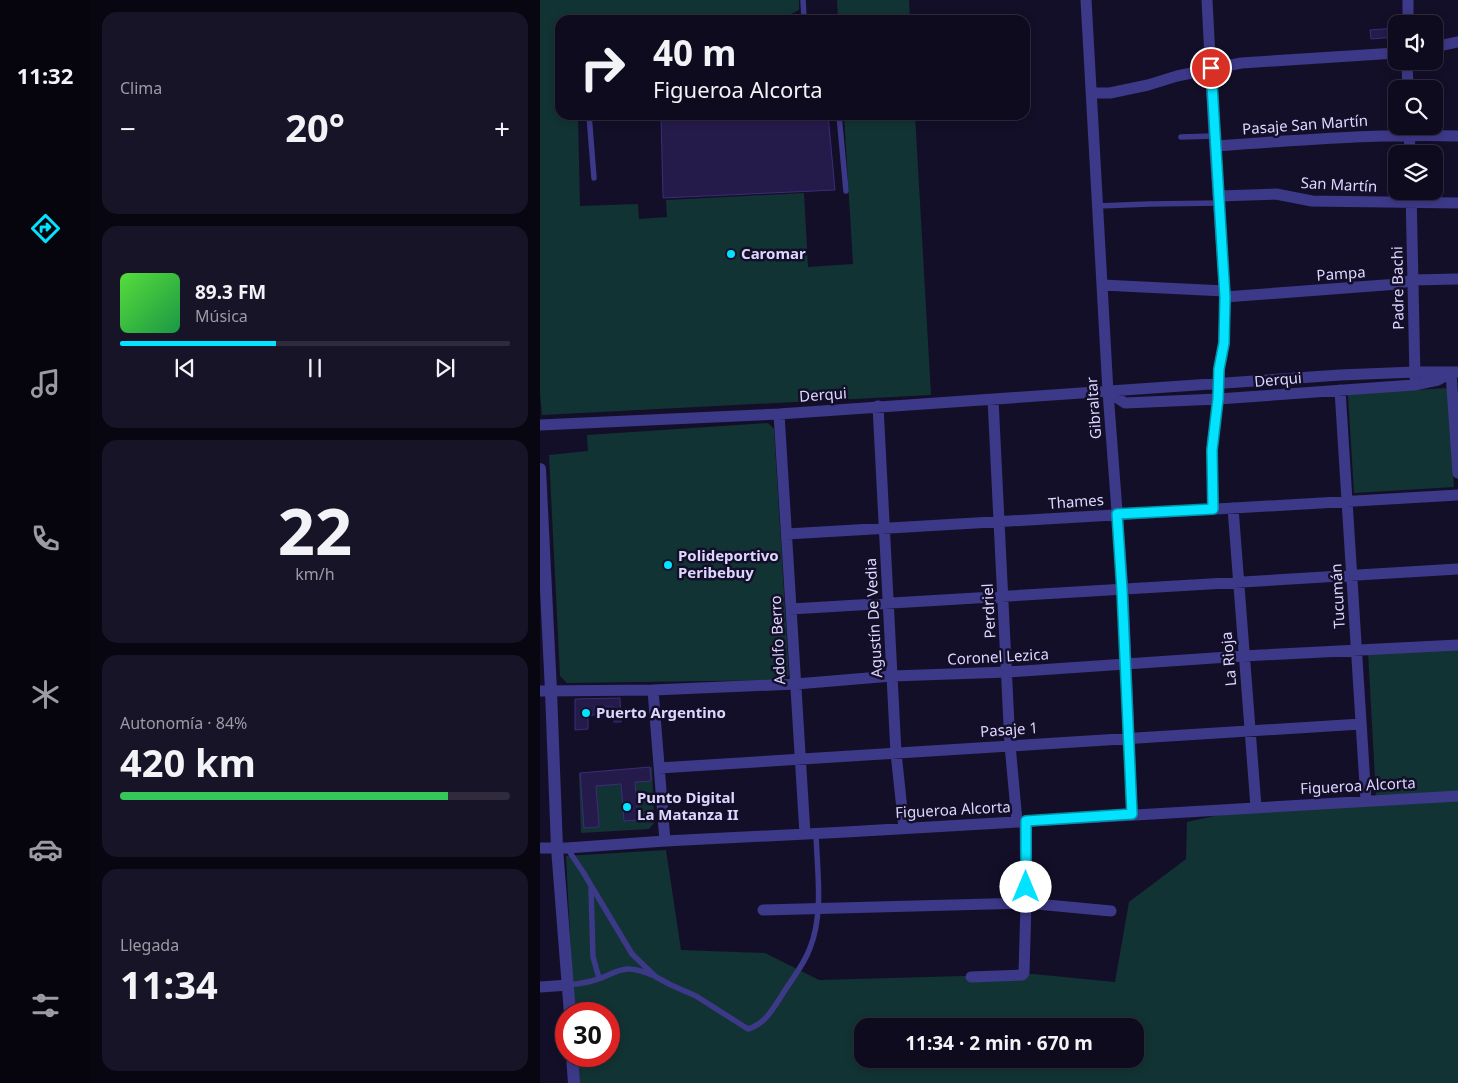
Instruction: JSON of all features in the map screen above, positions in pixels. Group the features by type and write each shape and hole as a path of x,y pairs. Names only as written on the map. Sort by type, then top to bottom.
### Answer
{"street":[{"name":"Gibraltar","path":"1086,0 1108,392 1122,590 1132,814"},
{"path":"1207,0 1214,141 1225,294 1224,343 1219,369 1218,399 1212,450 1213,509"},
{"path":"1408,0 1408,15"},
{"path":"1443,45 1458,42"},
{"path":"1092,93 1110,92 1148,85 1177,76 1241,63 1388,54"},
{"name":"Pasaje San Martín","path":"1214,141 1352,136 1388,132"},
{"name":"Pasaje San Martín","path":"1443,134 1458,136"},
{"name":"San Martín","path":"1219,199 1276,194 1312,201 1411,204 1458,203"},
{"name":"Padre Bachi","path":"1411,200 1414,385"},
{"name":"Pampa","path":"1102,285 1225,294 1398,284 1412,280 1458,279"},
{"name":"Derqui","path":"540,425 779,414 1108,392 1123,389 1415,372 1454,372"},
{"path":"1454,372 1458,473"},
{"name":"Derqui","path":"1108,392 1125,403 1218,399 1414,385 1438,380 1454,372"},
{"name":"Tucumán","path":"1340,390 1366,801"},
{"name":"Perdriel","path":"971,977 1022,975 1024,973 1026,903 1021,821 1010,745 1008,672 993,399"},
{"name":"Agustín De Vedia","path":"878,406 896,753 904,828"},
{"name":"Adolfo Berro","path":"779,414 800,758 810,834"},
{"path":"540,469 546,691 562,848 570,1002"},
{"name":"Thames","path":"787,534 884,530 1117,514 1458,495"},
{"name":"La Rioja","path":"1233,508 1256,807"},
{"path":"791,609 1238,584 1458,569"},
{"name":"Coronel Lezica","path":"546,691 654,690 796,684 892,676 1008,672 1356,649 1458,645"},
{"path":"654,690 665,841"},
{"name":"Pasaje 1","path":"659,768 1360,724"},
{"name":"Figueroa Alcorta","path":"540,848 1458,796"},
{"path":"763,910 1026,903 1111,911"},
{"path":"540,987 569,985"},
{"path":"573,1067 574,1083"}],"lane":[{"path":"803,0 804,15"},
{"path":"589,120 594,178"},
{"path":"839,120 846,191"},
{"path":"1181,137 1214,141"},
{"path":"1098,206 1219,199"},
{"path":"562,848 591,886 632,954 656,976 671,986 696,996 748,1029 757,1026 770,1014 810,948 818,909 810,834"},
{"path":"591,886 593,957 599,978"},
{"path":"569,985 599,978 621,969 637,969 656,976"}],"green space":[{"name":"Caromar","path":"540,0 799,0 799,10 789,15 555,15 555,120 578,120 580,206 638,204 639,219 667,217 666,200 804,193 808,267 853,264 844,120 915,120 931,395 542,415 540,393"},
{"path":"837,0 909,0 910,15 838,15"},
{"path":"1448,388 1454,487 1354,493 1348,394"},
{"name":"Polideportivo Peribebuy","path":"768,423 774,429 789,675 784,680 567,683 560,676 549,455 588,451 587,435"},
{"path":"1458,646 1458,792 1376,797 1368,652"},
{"path":"652,767 654,823 649,829 581,833 579,773"},
{"path":"1458,796 1458,1083 578,1083 577,1067 620,1067 620,1002 573,1002 566,856 666,850 681,950 765,953 819,980 1033,974 1115,982 1129,902 1186,859 1187,822 1256,807"}],"building":[{"path":"1388,29 1388,38 1371,39 1370,30"},
{"path":"661,120 828,120 835,190 663,198"},
{"name":"Puerto Argentino","path":"620,698 621,722 614,722 614,707 594,707 597,715 588,715 588,729 575,730 575,699"},
{"path":"650,767 651,781 635,782 638,820 624,821 621,784 596,786 599,827 584,828 580,773"}],"place":[{"name":"Caromar","path":"731,254"},
{"name":"Polideportivo Peribebuy","path":"668,565"},
{"name":"Puerto Argentino","path":"586,713"},
{"name":"Punto Digital La Matanza II","path":"627,807"}],"route":[{"path":"1026,887 1026,821 1132,814 1117,514 1213,509 1211,466 1219,369 1224,343 1225,297 1211,68"}]}
